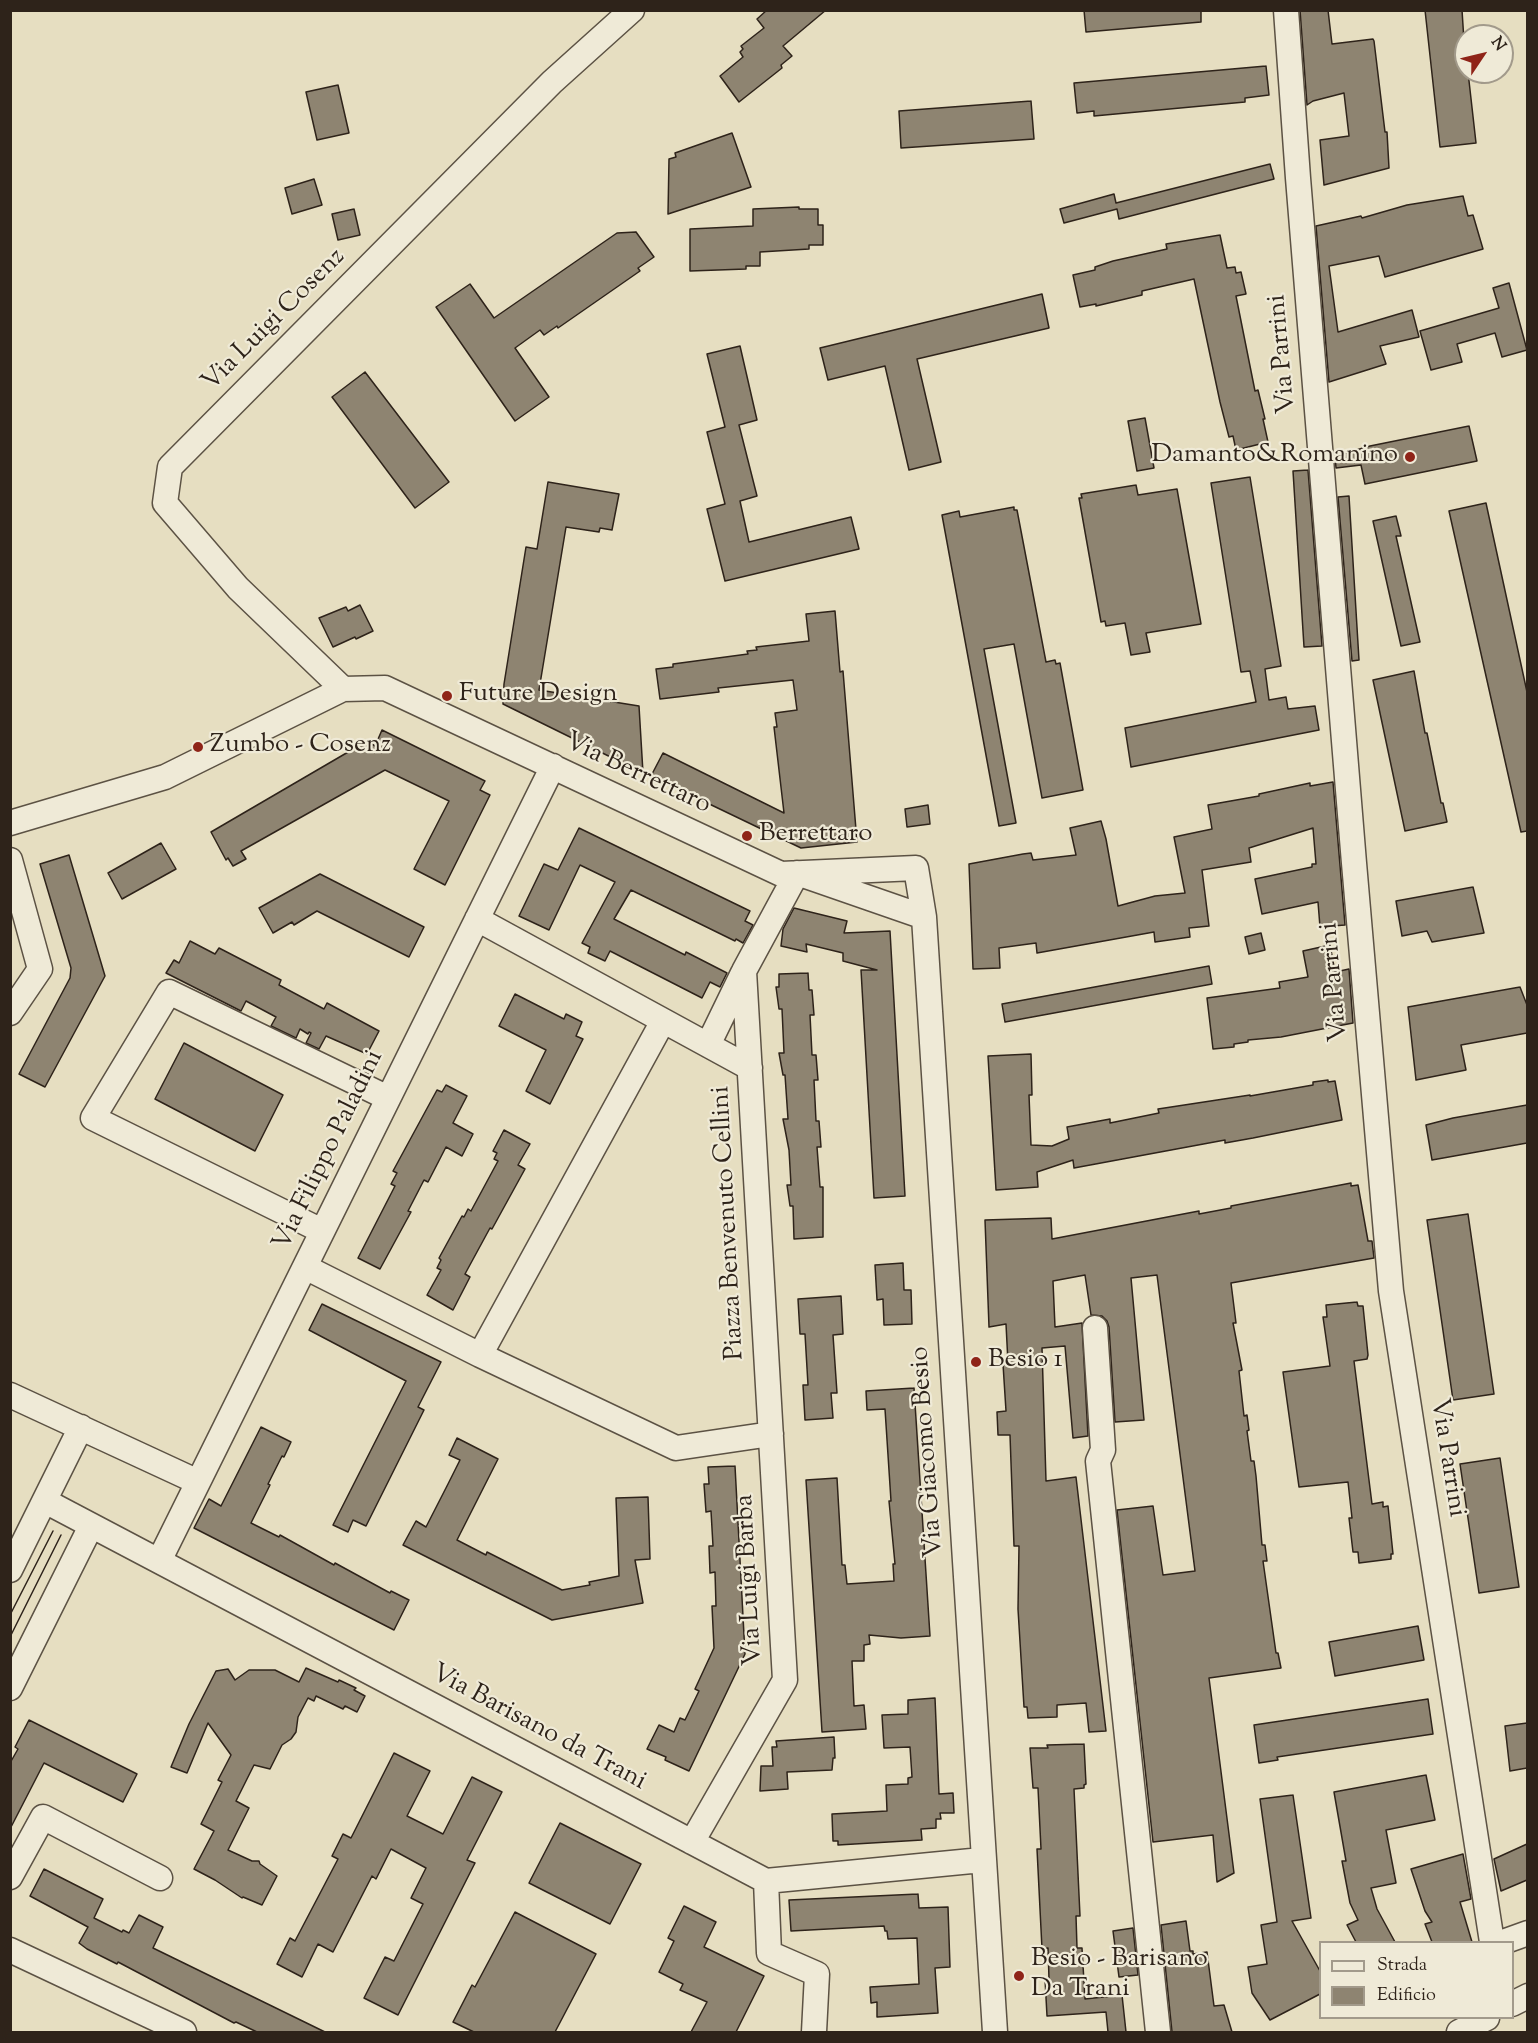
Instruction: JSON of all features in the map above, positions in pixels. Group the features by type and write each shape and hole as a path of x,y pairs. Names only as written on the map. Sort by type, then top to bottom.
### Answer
{"street":[{"name":"Via Luigi Cosenz","path":"343,689 238,588 165,503 170,467 552,82 633,10"},
{"name":"Via Parrini","path":"1287,10 1298,178 1391,1291 1492,1941"},
{"name":"Via Berrettaro","path":"343,689 385,688 781,874 916,868"},
{"path":"10,823 165,777 343,689"},
{"name":"Via Filippo Paladini","path":"159,1561 553,766"},
{"path":"10,860 40,969 10,1013"},
{"name":"Via Giacomo Besio","path":"916,868 924,917 994,2032"},
{"path":"708,1045 744,971 797,873 924,917"},
{"name":"Piazza Benvenuto Cellini","path":"477,919 750,1068 771,1434"},
{"path":"744,971 750,1068"},
{"path":"322,1231 93,1118 169,992 388,1098"},
{"path":"480,1355 663,1021"},
{"path":"304,1267 480,1355 676,1448 771,1434"},
{"path":"1095,1328 1102,1450 1098,1461 1158,2032"},
{"path":"10,1395 198,1482"},
{"path":"10,1570 81,1427"},
{"name":"Via Luigi Barba","path":"692,1842 785,1680 771,1434"},
{"name":"Via Barisano da Trani","path":"45,1501 766,1881"},
{"path":"10,1688 91,1526"},
{"path":"10,1876 43,1817 160,1878"},
{"path":"814,2032 817,1974 769,1953 766,1881 982,1860"},
{"path":"1506,1941 1527,1933"},
{"path":"10,1950 177,2031"},
{"path":"1459,2032 1485,2019"}],"building":[{"path":"767,10 826,10 783,46 792,56 781,65 782,68 739,102 720,76 743,57 740,52 743,49 741,46 764,28 757,19"},
{"path":"1084,10 1201,10 1201,22 1086,32"},
{"path":"1300,10 1328,10 1332,44 1373,39 1385,132 1387,132 1389,168 1324,185 1320,140 1349,136 1344,93 1313,101 1307,105"},
{"path":"1425,10 1462,10 1463,24 1454,24 1454,84 1469,84 1476,143 1440,147"},
{"path":"1266,66 1269,95 1245,98 1245,102 1094,116 1094,111 1077,113 1074,83"},
{"path":"338,85 349,133 317,140 306,92"},
{"path":"1031,101 1034,139 901,148 899,111"},
{"path":"732,133 751,187 668,214 669,159 676,157 675,153"},
{"path":"1270,164 1274,179 1119,219 1117,209 1064,223 1060,209 1114,194 1116,203"},
{"path":"314,179 322,205 292,214 285,188"},
{"path":"1463,196 1468,216 1473,215 1483,249 1385,277 1379,256 1329,266 1338,332 1412,310 1419,337 1380,346 1386,364 1329,382 1316,226 1361,216 1362,218 1407,205"},
{"path":"799,207 799,209 818,209 818,225 823,225 823,245 809,245 809,249 760,252 760,266 746,266 746,269 690,271 690,229 753,226 753,209"},
{"path":"354,209 360,235 338,240 332,214"},
{"path":"636,232 654,257 638,268 640,271 558,328 557,326 544,335 540,330 515,348 549,397 515,421 436,307 470,284 494,318 617,233"},
{"path":"1220,235 1227,268 1235,267 1236,273 1241,272 1246,294 1236,296 1255,391 1258,390 1265,419 1263,419 1268,442 1236,450 1233,436 1229,437 1220,402 1194,279 1142,291 1142,295 1096,306 1096,304 1080,307 1073,275 1095,270 1095,267 1113,261 1167,249 1166,244"},
{"path":"1509,283 1527,350 1502,357 1495,333 1457,344 1462,362 1431,370 1420,331 1499,308 1493,288"},
{"path":"1042,294 1049,328 917,359 941,462 909,470 885,366 828,380 820,348"},
{"path":"740,346 757,420 739,425 757,496 740,501 749,542 851,517 859,549 725,581 707,509 725,504 707,432 725,427 707,354"},
{"path":"365,372 449,482 415,508 332,397"},
{"path":"1145,418 1154,468 1137,471 1128,421"},
{"name":"Damanto&Romanino","path":"1469,426 1477,461 1365,484 1361,465 1336,468 1335,456 1370,446"},
{"path":"1308,470 1322,646 1304,647 1293,471"},
{"path":"1250,477 1281,666 1265,669 1269,700 1286,697 1288,709 1315,706 1319,730 1131,767 1125,728 1256,702 1250,671 1241,672 1211,483"},
{"path":"548,482 619,494 612,530 600,528 599,532 566,527 539,690 639,706 643,773 503,704 504,684 526,547 537,549"},
{"path":"1136,485 1138,495 1177,489 1201,624 1146,633 1150,652 1131,655 1125,623 1106,626 1105,621 1101,622 1079,498 1082,498 1081,494"},
{"path":"1349,496 1359,660 1352,661 1338,497"},
{"path":"1486,503 1527,692 1527,831 1521,832 1449,511"},
{"path":"1014,507 1014,510 1017,510 1046,662 1055,660 1056,664 1060,663 1083,790 1042,798 1014,644 984,649 1016,823 999,826 942,515 959,511 960,517"},
{"path":"1396,516 1401,536 1396,536 1420,642 1401,646 1373,521"},
{"path":"360,605 373,631 333,647 319,618 346,607 348,611"},
{"path":"835,611 840,672 843,671 857,842 801,848 651,776 663,753 784,813 774,727 777,727 775,713 797,710 793,680 718,688 719,692 660,699 656,669 673,667 673,664 748,654 747,651 757,650 756,647 809,641 806,614"},
{"path":"1414,671 1425,733 1427,733 1447,822 1405,831 1373,680"},
{"path":"382,730 485,781 480,790 490,795 445,885 414,869 449,801 385,770 241,851 246,859 233,866 228,858 226,860 211,832 367,741 375,746"},
{"path":"1333,782 1345,925 1320,927 1318,902 1262,914 1255,879 1312,867 1312,864 1316,864 1313,828 1249,848 1251,862 1202,870 1209,926 1189,928 1190,937 1155,942 1154,932 1037,953 1036,943 999,948 1000,968 973,969 969,864 1031,853 1033,860 1076,855 1070,828 1101,821 1118,906 1155,896 1185,893 1174,837 1212,829 1208,805 1259,796 1259,794 1310,783 1310,786"},
{"path":"928,805 930,824 907,827 905,809"},
{"path":"579,828 750,911 745,921 753,925 743,943 631,890 614,919 685,955 686,952 727,973 720,987 710,982 702,998 610,951 605,961 588,953 590,947 582,943 615,882 580,865 549,930 519,916 544,864 558,870"},
{"path":"161,843 176,869 122,899 108,873"},
{"path":"69,855 105,976 45,1087 19,1074 70,978 71,968 40,864"},
{"path":"320,874 424,927 409,957 317,911 294,925 292,922 273,933 259,908"},
{"path":"1473,887 1484,933 1432,942 1427,931 1402,936 1396,901"},
{"path":"794,908 847,921 844,933 890,931 905,1196 874,1198 861,970 877,970 843,961 843,953 806,944 807,952 781,946 783,929"},
{"path":"1261,933 1265,950 1249,954 1245,937"},
{"path":"190,941 215,954 219,948 281,980 279,985 324,1009 327,1003 379,1031 367,1054 326,1036 319,1049 306,1043 311,1033 309,1032 308,1034 300,1029 296,1038 271,1026 276,1017 246,1001 241,1011 166,973 174,960 179,963"},
{"path":"1330,945 1335,972 1349,969 1353,1023 1281,1037 1248,1040 1248,1042 1234,1044 1234,1047 1213,1049 1207,998 1280,988 1279,982 1308,977 1303,951"},
{"path":"1209,966 1212,984 1005,1022 1002,1004"},
{"path":"808,973 814,1015 810,1015 812,1055 816,1055 818,1080 814,1080 816,1121 819,1121 821,1147 817,1147 820,1187 823,1187 823,1237 794,1239 793,1206 790,1206 787,1185 791,1185 789,1150 783,1119 788,1119 785,1075 783,1075 779,1053 784,1053 782,1009 779,1009 776,987 779,987 779,974"},
{"path":"1520,987 1527,1005 1527,1033 1461,1045 1466,1070 1416,1080 1408,1007"},
{"path":"515,994 564,1019 566,1014 582,1022 576,1036 583,1039 550,1104 526,1091 546,1050 499,1026"},
{"path":"184,1043 283,1095 255,1151 155,1099"},
{"path":"1031,1054 1032,1095 1029,1095 1031,1145 1052,1146 1069,1139 1067,1127 1110,1119 1110,1123 1159,1113 1158,1109 1250,1096 1313,1085 1313,1082 1328,1080 1328,1082 1335,1081 1342,1120 1253,1138 1225,1143 1225,1140 1074,1168 1073,1160 1037,1172 1038,1187 996,1190 988,1056"},
{"path":"446,1085 467,1096 453,1123 473,1134 462,1156 446,1147 428,1182 424,1180 408,1211 411,1212 380,1269 358,1258 395,1186 391,1184 397,1173 393,1171 437,1090 442,1092"},
{"path":"1527,1105 1527,1143 1432,1160 1426,1125"},
{"path":"504,1130 530,1144 518,1165 525,1169 465,1274 470,1277 453,1310 427,1295 441,1270 437,1268 441,1260 439,1258 462,1216 464,1217 468,1209 471,1211 498,1161 494,1159 497,1153 493,1151"},
{"path":"1351,1183 1351,1186 1358,1185 1368,1241 1372,1241 1374,1258 1231,1283 1236,1323 1233,1323 1242,1370 1239,1371 1244,1416 1247,1415 1251,1461 1254,1461 1262,1545 1265,1545 1267,1561 1263,1561 1276,1653 1278,1653 1281,1668 1209,1678 1234,1873 1217,1882 1213,1835 1153,1842 1117,1510 1153,1506 1163,1575 1195,1571 1157,1275 1131,1278 1144,1420 1115,1422 1109,1327 1102,1316 1091,1315 1085,1275 1053,1281 1055,1327 1082,1323 1088,1436 1073,1438 1065,1346 1042,1348 1046,1481 1076,1477 1106,1731 1089,1732 1086,1703 1057,1705 1057,1717 1028,1718 1027,1707 1024,1707 1018,1609 1019,1546 1014,1546 1010,1435 998,1435 997,1412 1006,1411 1003,1364 1008,1363 1006,1324 989,1327 985,1220 1051,1218 1052,1239 1199,1211 1199,1214"},
{"path":"1468,1214 1494,1394 1453,1400 1427,1220"},
{"path":"903,1263 904,1290 911,1290 912,1324 884,1325 883,1299 877,1300 875,1265"},
{"path":"841,1296 843,1334 833,1335 837,1393 831,1393 833,1418 805,1420 803,1385 808,1385 805,1334 800,1334 798,1299"},
{"path":"1357,1302 1358,1306 1363,1306 1368,1355 1367,1359 1354,1361 1372,1504 1383,1502 1383,1507 1388,1506 1393,1554 1391,1554 1391,1559 1359,1563 1358,1552 1353,1552 1348,1482 1299,1487 1283,1372 1330,1366 1323,1317 1327,1317 1326,1305"},
{"path":"322,1304 441,1362 418,1407 424,1410 366,1526 353,1520 348,1532 333,1525 406,1381 309,1330"},
{"path":"914,1388 930,1636 901,1638 869,1635 870,1644 864,1645 864,1661 852,1661 854,1706 864,1705 866,1729 822,1732 806,1480 837,1478 842,1565 845,1565 847,1584 894,1581 893,1564 895,1564 889,1501 891,1501 885,1409 867,1410 866,1391"},
{"path":"261,1427 291,1442 268,1484 270,1485 251,1523 279,1537 280,1535 390,1593 391,1591 409,1600 394,1630 194,1528 209,1499 221,1506"},
{"path":"457,1438 498,1459 457,1540 486,1555 487,1552 562,1590 590,1585 589,1582 619,1576 616,1498 648,1497 650,1559 635,1560 643,1603 552,1620 403,1545 416,1521 426,1527 448,1484 460,1460 449,1455"},
{"path":"1500,1458 1519,1587 1479,1593 1460,1464"},
{"path":"735,1466 745,1654 689,1771 647,1749 659,1725 674,1732 680,1718 685,1720 699,1691 695,1689 714,1648 712,1606 716,1606 715,1572 710,1573 709,1546 713,1546 711,1511 706,1512 704,1484 709,1484 708,1467"},
{"path":"1418,1626 1424,1660 1335,1676 1329,1642"},
{"path":"306,1668 356,1688 354,1690 365,1696 357,1712 345,1706 343,1709 316,1696 314,1701 308,1698 298,1717 296,1732 282,1745 270,1769 254,1765 236,1801 249,1808 228,1850 252,1861 259,1861 277,1876 262,1905 242,1898 194,1869 214,1831 201,1824 222,1782 218,1780 231,1755 208,1723 187,1773 171,1767 189,1724 216,1671 228,1669 235,1680 249,1670 275,1670 299,1682"},
{"path":"935,1698 939,1794 953,1793 954,1813 940,1813 941,1819 936,1819 936,1828 921,1829 922,1840 838,1845 838,1841 833,1841 832,1814 887,1811 886,1785 908,1784 908,1778 912,1777 910,1747 884,1748 882,1715 908,1714 908,1700"},
{"path":"1428,1699 1433,1734 1277,1757 1278,1760 1259,1763 1254,1725"},
{"path":"29,1720 137,1774 123,1802 44,1763 10,1829 10,1763 18,1749 15,1747"},
{"path":"1527,1723 1527,1768 1510,1771 1505,1726"},
{"path":"834,1737 835,1758 833,1758 832,1770 787,1772 788,1789 760,1791 761,1766 773,1766 772,1747 777,1747 776,1741"},
{"path":"1084,1744 1086,1784 1084,1788 1074,1789 1080,1916 1076,1916 1077,1948 1082,1948 1085,1999 1122,1995 1126,2032 1108,2032 1106,2012 1047,2016 1045,1979 1049,1979 1048,1948 1042,1949 1037,1849 1041,1849 1038,1788 1033,1788 1030,1748"},
{"path":"394,1753 430,1771 407,1816 443,1834 472,1777 502,1792 467,1860 475,1863 398,2015 364,1998 385,1957 394,1961 423,1904 411,1898 426,1868 391,1849 376,1879 372,1876 333,1952 318,1944 302,1977 277,1964 290,1938 295,1941 338,1859 332,1856 343,1834 351,1838"},
{"path":"1426,1775 1435,1820 1386,1830 1396,1883 1371,1888 1377,1909 1394,1941 1355,1941 1347,1925 1358,1920 1350,1903 1342,1861 1346,1861 1334,1792"},
{"path":"1293,1795 1311,1918 1292,1921 1319,1969 1319,1995 1270,2020 1252,1993 1248,1967 1267,1964 1261,1925 1277,1922 1260,1799"},
{"path":"560,1823 641,1864 610,1924 529,1883"},
{"path":"1527,1844 1527,1880 1501,1891 1494,1859"},
{"path":"1463,1854 1471,1899 1460,1902 1472,1941 1432,1941 1425,1924 1432,1922 1425,1911 1411,1869"},
{"path":"44,1869 103,1899 94,1918 122,1932 123,1930 129,1933 139,1915 163,1927 153,1948 325,2032 257,2032 234,2023 118,1962 117,1964 87,1949 79,1943 88,1927 30,1896"},
{"path":"918,1894 919,1908 948,1907 950,1967 935,1968 938,2013 877,2017 877,2002 871,2003 870,1987 919,1984 917,1938 888,1939 884,1926 791,1931 789,1900"},
{"path":"684,1906 716,1922 704,1947 764,1976 736,2032 691,2032 707,2002 680,1990 683,1984 659,1972 674,1941 668,1938"},
{"path":"515,1912 596,1954 555,2032 474,2032 453,2022 472,1985 475,1987"},
{"path":"1186,1921 1190,1951 1193,1951 1193,1954 1207,1952 1214,2006 1224,2005 1232,2032 1172,2032 1161,1925"},
{"path":"1133,1928 1138,1975 1119,1977 1113,1931"}],"tram line":[{"path":"10,1615 53,1531"},
{"path":"10,1637 61,1535"}],"place":[{"name":"Damanto&Romanino","path":"1410,457"},
{"name":"Future Design","path":"447,696"},
{"name":"Zumbo - Cosenz","path":"198,747"},
{"name":"Berrettaro","path":"747,836"},
{"name":"Besio 1","path":"976,1362"},
{"name":"Besio - Barisano Da Trani","path":"1019,1976"}]}
